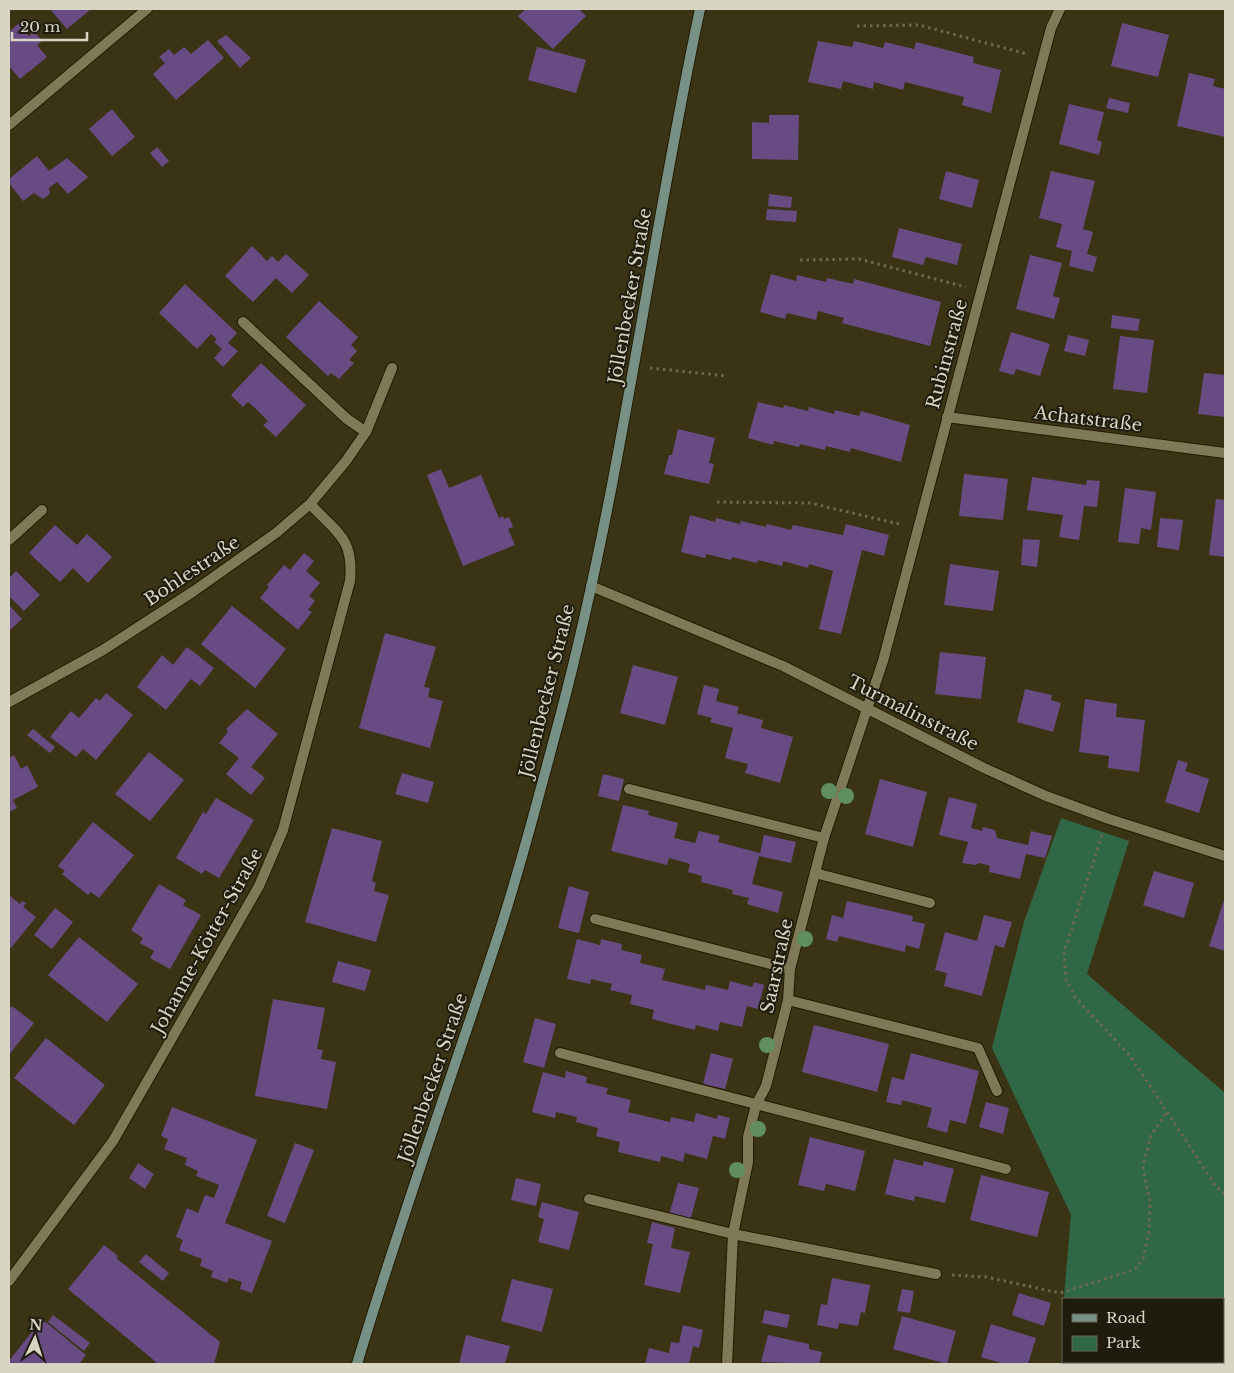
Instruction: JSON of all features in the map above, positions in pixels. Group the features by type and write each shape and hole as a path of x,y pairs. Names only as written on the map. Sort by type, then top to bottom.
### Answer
{"main road":[{"name":"Jöllenbecker Straße","path":"357,1364 380,1286 499,932 561,711 590,586 634,366 700,9"}],"street":[{"path":"9,125 147,9"},
{"name":"Rubinstraße","path":"867,707 883,661 1050,28 1060,9"},
{"path":"243,322 347,420 366,432"},
{"name":"Bohlestraße","path":"9,702 103,650 186,596 276,533 310,504 346,461 366,432 392,368"},
{"name":"Achatstraße","path":"947,417 1225,454"},
{"name":"Johanne-Kötter-Straße","path":"9,1281 113,1141 259,886 280,839 350,574 352,560 346,541 310,504"},
{"path":"9,540 42,510"},
{"name":"Turmalinstraße","path":"590,586 783,666 984,768 1046,796 1109,820 1225,856"},
{"name":"Saarstraße","path":"726,1364 733,1234 748,1162 748,1137 756,1104 766,1086 788,1000 790,969 824,838 867,707"},
{"path":"629,789 824,838"},
{"path":"815,873 930,903"},
{"path":"595,919 790,969"},
{"path":"788,1000 978,1048 997,1091"},
{"path":"560,1052 1006,1170"},
{"path":"588,1199 733,1234 936,1274"}],"path":[{"path":"857,26 919,25 1042,58"},
{"path":"800,260 858,260 981,291"},
{"path":"634,366 727,376"},
{"path":"717,502 810,503 918,529"},
{"path":"1109,820 1064,952 1066,980 1076,997 1131,1057 1215,1185 1225,1195"},
{"path":"936,1274 986,1277 1060,1293 1134,1270 1143,1258 1149,1232 1150,1204 1143,1166 1151,1135 1167,1111"}],"green space":[{"path":"1061,818 1129,841 1087,974 1225,1093 1225,1364 1221,1363 1224,1363 1224,1298 1064,1297 1071,1215 992,1048 1024,922"}],"building":[{"path":"50,9 91,9 67,29"},
{"path":"526,9 579,9 586,16 553,49 518,16"},
{"path":"19,23 29,36 34,31 42,41 37,45 47,57 20,79 9,66 9,32"},
{"path":"1122,23 1169,35 1158,77 1111,66"},
{"path":"226,35 251,58 240,68 217,41"},
{"path":"208,40 224,58 176,100 153,74 165,63 159,57 169,49 174,55 184,47 191,54"},
{"path":"818,41 852,47 854,41 883,48 885,42 914,49 916,42 974,57 973,63 1001,70 991,113 962,105 964,97 905,82 903,90 874,82 873,89 843,81 841,89 808,82"},
{"path":"537,47 586,60 576,93 528,80"},
{"path":"1189,73 1215,79 1213,86 1225,89 1225,137 1177,126"},
{"path":"1109,98 1130,103 1128,113 1106,108"},
{"path":"1069,104 1104,112 1097,140 1102,142 1099,155 1059,144"},
{"path":"112,109 135,137 112,156 89,129"},
{"path":"769,115 799,115 798,160 752,159 752,122 769,123"},
{"path":"157,147 169,161 162,167 150,153"},
{"path":"37,156 49,171 67,158 88,177 68,194 57,182 49,188 50,194 43,199 34,193 23,201 9,183 9,179"},
{"path":"946,171 979,180 972,208 939,199"},
{"path":"1051,171 1095,181 1083,229 1093,232 1087,254 1097,257 1093,272 1069,266 1072,251 1056,247 1062,224 1039,218"},
{"path":"769,194 792,197 791,208 768,206"},
{"path":"767,209 797,211 796,222 766,220"},
{"path":"899,228 962,244 957,265 926,257 923,265 892,257"},
{"path":"252,246 267,261 272,256 278,262 286,254 309,275 292,293 276,278 253,302 225,276"},
{"path":"1030,255 1062,263 1053,296 1060,298 1054,319 1016,309"},
{"path":"771,274 796,281 797,275 826,282 827,278 853,284 854,279 941,302 930,346 842,323 844,318 818,311 816,320 787,313 785,319 760,312"},
{"path":"185,284 237,333 228,343 238,351 223,367 214,358 222,349 214,342 217,339 211,334 197,349 159,313"},
{"path":"319,301 358,337 351,345 357,351 349,360 354,363 339,379 331,373 328,376 286,337"},
{"path":"1112,315 1140,319 1138,331 1111,328"},
{"path":"1011,332 1050,344 1040,376 1016,369 1014,375 999,371"},
{"path":"1068,335 1089,340 1085,356 1064,351"},
{"path":"1120,336 1154,340 1147,393 1113,389"},
{"path":"261,363 306,405 276,437 263,425 268,421 256,409 248,402 243,407 231,395"},
{"path":"1204,373 1225,375 1225,417 1198,414"},
{"path":"758,402 783,408 784,405 808,411 809,407 834,414 835,410 859,416 861,411 910,425 901,462 851,448 850,452 826,446 825,450 800,444 799,447 774,441 773,445 748,438"},
{"path":"678,429 715,438 709,463 714,464 709,484 664,474 669,455 672,455"},
{"path":"441,469 449,488 481,475 499,518 503,516 504,519 509,517 513,527 508,529 515,545 463,566 427,475"},
{"path":"964,474 1008,479 1003,520 959,516"},
{"path":"1032,477 1086,485 1087,480 1100,481 1097,507 1084,506 1079,540 1059,537 1063,515 1027,510"},
{"path":"1125,488 1156,492 1151,530 1141,528 1139,544 1118,542"},
{"path":"1216,499 1225,500 1225,557 1209,555"},
{"path":"690,515 715,522 716,518 740,524 741,521 766,527 767,524 791,530 793,525 843,535 846,524 889,535 884,556 862,550 841,634 819,629 833,571 809,564 808,568 783,561 782,566 758,560 757,563 732,557 731,560 706,554 705,558 681,552"},
{"path":"1160,518 1183,520 1179,550 1157,547"},
{"path":"55,525 77,545 87,534 112,557 88,583 73,568 60,582 29,553"},
{"path":"1023,539 1040,540 1037,567 1021,565"},
{"path":"304,553 314,561 306,571 320,583 309,596 315,601 308,610 312,612 298,630 260,598 269,587 267,585 284,565 290,570"},
{"path":"950,564 999,571 993,611 944,605"},
{"path":"16,571 40,595 24,611 9,596 9,578"},
{"path":"9,605 22,619 9,631"},
{"path":"232,606 286,649 255,688 201,644"},
{"path":"385,633 436,647 424,687 430,688 428,697 443,701 430,748 359,728"},
{"path":"187,647 214,668 200,686 191,679 166,710 137,687 162,655 173,665"},
{"path":"940,652 986,657 981,699 935,694"},
{"path":"633,665 678,677 665,725 620,713"},
{"path":"704,685 719,689 716,701 739,707 737,713 763,720 761,728 793,737 780,783 745,773 748,764 725,758 733,728 710,722 712,718 697,714"},
{"path":"1025,689 1052,695 1051,700 1061,703 1053,732 1017,722"},
{"path":"106,693 133,715 96,760 83,749 76,757 50,737 71,711 79,718 96,698 100,701"},
{"path":"1085,699 1117,704 1116,717 1145,720 1139,772 1108,768 1109,756 1079,752"},
{"path":"247,709 278,734 251,767 265,778 251,795 226,774 239,758 219,743 228,732 226,729"},
{"path":"33,729 55,747 50,753 27,735"},
{"path":"149,752 184,780 150,821 115,794"},
{"path":"14,755 21,769 27,765 38,787 13,800 17,808 9,812 9,758"},
{"path":"1178,760 1188,763 1185,771 1209,779 1199,813 1165,802"},
{"path":"402,773 434,782 428,803 395,794"},
{"path":"603,774 624,779 619,801 598,796"},
{"path":"880,779 927,792 913,847 865,834"},
{"path":"949,797 977,804 971,828 982,831 983,827 995,830 997,838 1028,845 1031,831 1052,836 1045,858 1026,854 1020,879 989,872 990,866 980,863 975,865 962,863 968,842 939,835"},
{"path":"216,798 254,820 219,878 205,870 202,874 176,858 203,812 206,814"},
{"path":"623,805 649,811 648,815 678,823 674,838 695,843 699,831 720,836 718,842 760,853 764,835 796,842 791,863 759,856 752,884 783,892 778,913 747,904 749,898 732,894 733,890 701,882 702,876 688,872 690,864 669,858 667,865 611,851"},
{"path":"93,822 134,855 99,898 91,892 88,895 62,874 65,871 58,866"},
{"path":"332,828 382,841 372,881 376,883 374,891 389,895 376,942 305,922"},
{"path":"1154,871 1194,883 1184,918 1143,905"},
{"path":"159,884 186,900 183,905 201,915 170,969 150,958 154,951 140,943 143,938 131,930"},
{"path":"569,886 589,892 579,933 558,928"},
{"path":"9,895 20,904 22,901 26,903 23,907 36,917 11,948 9,946"},
{"path":"1225,897 1225,951 1209,946"},
{"path":"847,901 913,916 912,921 925,924 919,949 906,945 905,952 839,936 837,942 826,939 832,915 843,918"},
{"path":"55,908 73,922 52,949 34,935"},
{"path":"984,915 1012,922 1004,948 995,945 982,996 944,986 947,973 935,970 945,932 977,941"},
{"path":"79,937 138,984 107,1022 48,975"},
{"path":"577,939 600,945 601,939 622,944 621,950 642,955 640,963 665,969 662,980 705,990 706,985 728,990 730,981 752,987 754,982 764,985 758,1009 747,1006 742,1027 720,1022 718,1031 696,1025 695,1030 652,1019 654,1010 630,1004 632,995 610,990 612,984 591,979 590,984 567,979"},
{"path":"338,961 371,970 365,991 332,982"},
{"path":"273,999 325,1008 317,1049 323,1050 321,1059 336,1062 327,1109 255,1096"},
{"path":"12,1006 34,1023 9,1055 9,1010"},
{"path":"535,1018 556,1024 544,1068 523,1062"},
{"path":"814,1025 889,1044 877,1092 802,1072"},
{"path":"46,1038 105,1085 74,1125 14,1078"},
{"path":"711,1053 733,1059 725,1089 703,1084"},
{"path":"911,1053 979,1071 966,1124 950,1120 947,1133 927,1127 932,1108 902,1100 901,1105 886,1102 892,1077 904,1080"},
{"path":"566,1071 587,1077 586,1083 608,1088 606,1094 631,1100 628,1112 670,1122 671,1117 694,1122 696,1113 717,1119 718,1115 730,1118 725,1139 713,1136 707,1159 685,1153 683,1162 661,1156 660,1162 618,1152 620,1142 596,1136 598,1128 576,1122 577,1117 556,1112 555,1118 532,1112 543,1072 565,1078"},
{"path":"986,1102 1009,1108 1003,1134 979,1127"},
{"path":"172,1107 257,1140 225,1223 272,1241 252,1293 240,1289 242,1282 229,1278 227,1283 211,1277 213,1271 200,1266 202,1259 179,1250 183,1240 176,1237 187,1208 198,1213 205,1195 214,1198 219,1185 196,1176 198,1171 185,1165 187,1158 164,1149 168,1139 161,1136"},
{"path":"810,1137 865,1151 855,1191 826,1184 824,1191 798,1185"},
{"path":"295,1143 314,1150 285,1223 267,1216"},
{"path":"894,1159 923,1166 924,1161 954,1169 945,1203 915,1196 914,1201 885,1194"},
{"path":"138,1163 154,1174 145,1189 129,1178"},
{"path":"981,1175 1049,1192 1037,1237 970,1220"},
{"path":"516,1178 541,1184 536,1206 511,1200"},
{"path":"678,1183 699,1188 690,1221 669,1215"},
{"path":"542,1202 579,1212 569,1250 538,1242 544,1219 538,1217"},
{"path":"652,1222 675,1228 671,1248 690,1252 680,1293 644,1285 653,1244 647,1243"},
{"path":"104,1245 118,1256 116,1258 220,1342 214,1364 156,1364 156,1362 68,1289"},
{"path":"146,1254 169,1273 163,1281 139,1262"},
{"path":"832,1278 870,1285 865,1313 861,1312 858,1326 839,1323 838,1329 817,1325 821,1304 827,1305"},
{"path":"512,1279 553,1289 542,1332 501,1321"},
{"path":"902,1289 914,1291 910,1313 897,1311"},
{"path":"1019,1293 1051,1303 1044,1326 1012,1315"},
{"path":"765,1310 790,1315 787,1328 762,1323"},
{"path":"53,1315 90,1343 84,1351 48,1322"},
{"path":"902,1316 956,1331 947,1364 893,1349"},
{"path":"42,1319 86,1355 79,1364 9,1364 9,1361"},
{"path":"991,1324 1036,1338 1028,1364 1004,1364 981,1357"},
{"path":"683,1325 703,1330 699,1348 693,1346 689,1364 645,1364 649,1348 669,1353 671,1342 679,1343"},
{"path":"466,1335 510,1346 505,1364 459,1364"},
{"path":"768,1335 809,1344 809,1349 822,1352 819,1364 761,1362"},
{"path":"1099,1363 1102,1364 1069,1364"}]}
